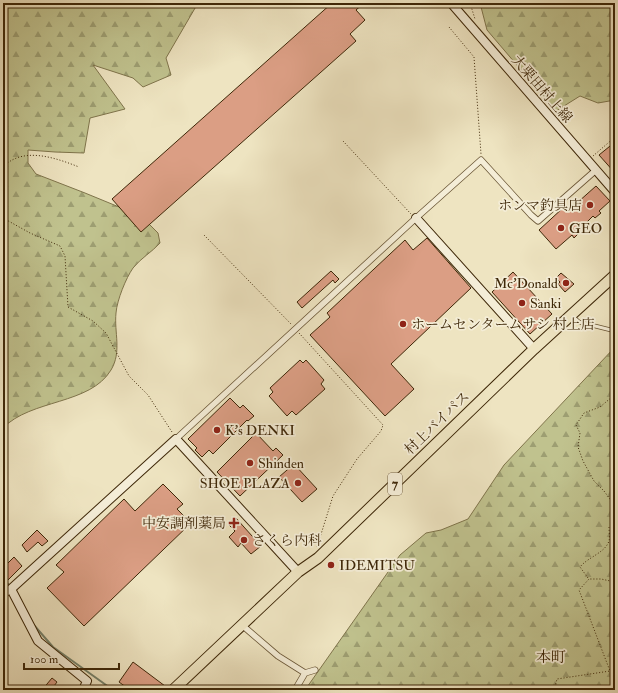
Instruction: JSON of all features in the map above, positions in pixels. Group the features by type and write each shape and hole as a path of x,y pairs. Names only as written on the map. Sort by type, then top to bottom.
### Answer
{"highway":[{"name":"村上バイパス","path":"173,690 298,572 318,558 534,349 615,275"}],"street":[{"name":"大栗田村上線","path":"450,3 615,192"},
{"path":"3,596 481,160 538,221 596,170"},
{"path":"416,218 534,349"},
{"path":"176,439 298,572"},
{"path":"11,590 38,641 87,681 83,690"},
{"path":"242,625 278,656 305,673"},
{"path":"295,690 305,673 315,670"}],"lane":[{"path":"571,315 579,322 615,331"}],"path":[{"path":"449,27 474,57 481,160"},
{"path":"587,160 615,137"},
{"path":"343,141 416,218"},
{"path":"3,168 13,160 22,156 55,158 78,167"},
{"path":"3,218 30,233 60,246 65,256 68,307 93,321 106,333 129,376 148,395 176,439"},
{"path":"204,235 295,329 382,425 381,431 357,459 332,496 316,551 318,558"},
{"path":"615,391 612,397 600,407 584,413 576,425 580,433 578,447 582,461 594,481 604,491 615,506"},
{"path":"589,579 580,567 585,561 600,553 608,541 609,527 615,522"},
{"path":"554,690 557,679 610,671 579,590 589,579 601,579 615,582"}],"green space":[{"path":"3,3 198,3 166,58 171,75 143,87 133,78 93,65 125,109 90,118 84,153 28,150 28,163 36,174 141,216 158,233 160,243 136,264 125,283 118,302 116,313 117,349 111,370 101,381 89,390 29,412 15,419 3,428"},
{"path":"480,3 615,3 615,100 598,103 580,96 556,111 487,30"},
{"path":"615,347 615,690 305,690 400,555 426,533 441,530 468,519 504,465"}],"building":[{"path":"332,3 364,3 356,10 365,20 350,34 356,41 141,232 112,199"},
{"path":"615,142 615,173 599,155"},
{"path":"596,186 610,201 599,211 601,213 595,218 593,216 579,230 580,232 574,238 572,235 556,249 539,230 564,207 568,211"},
{"name":"ホームセンタームサシ 村上店","path":"427,238 471,288 391,364 414,389 385,416 310,335 330,317 327,313 405,240 413,250"},
{"path":"331,271 339,279 335,283 333,280 302,308 297,302"},
{"name":"Sanki","path":"513,272 552,314 530,334 492,292"},
{"name":"Mc'Donald","path":"561,273 574,284 565,292 558,284 560,282 556,278"},
{"path":"300,360 303,363 306,360 324,380 321,384 325,389 296,415 292,411 287,416 269,396 273,392 270,388"},
{"name":"K's DENKI","path":"230,398 240,408 243,405 254,416 248,421 247,420 213,454 209,450 202,457 195,450 197,448 188,439"},
{"name":"Shinden","path":"256,433 273,451 276,448 283,455 240,496 217,472"},
{"name":"SHOE PLAZA","path":"294,464 317,489 302,502 279,477"},
{"path":"163,484 183,504 177,509 191,523 84,626 47,588 64,572 56,565 124,499 135,511"},
{"name":"さくら内科","path":"235,517 261,546 251,554 241,543 238,547 229,537 235,531 228,524"},
{"path":"37,530 48,541 42,546 38,542 27,552 22,545"},
{"path":"14,557 22,566 8,580 3,574 3,568"},
{"path":"133,662 165,686 161,690 130,690 119,682"},
{"path":"52,678 57,682 51,690 42,690"}],"waterway":[{"path":"3,579 10,586"},
{"path":"33,624 53,647 113,690"}],"place":[{"name":"ホンマ釣具店","path":"590,205"},
{"name":"GEO","path":"561,228"},
{"name":"Mc'Donald","path":"566,283"},
{"name":"Sanki","path":"522,303"},
{"name":"ホームセンタームサシ 村上店","path":"403,324"},
{"name":"K's DENKI","path":"217,430"},
{"name":"Shinden","path":"250,463"},
{"name":"SHOE PLAZA","path":"298,483"},
{"name":"中安調剤薬局","path":"234,523"},
{"name":"さくら内科","path":"244,540"},
{"name":"IDEMITSU","path":"331,565"}],"district":[{"name":"本町","path":"551,657"}]}
